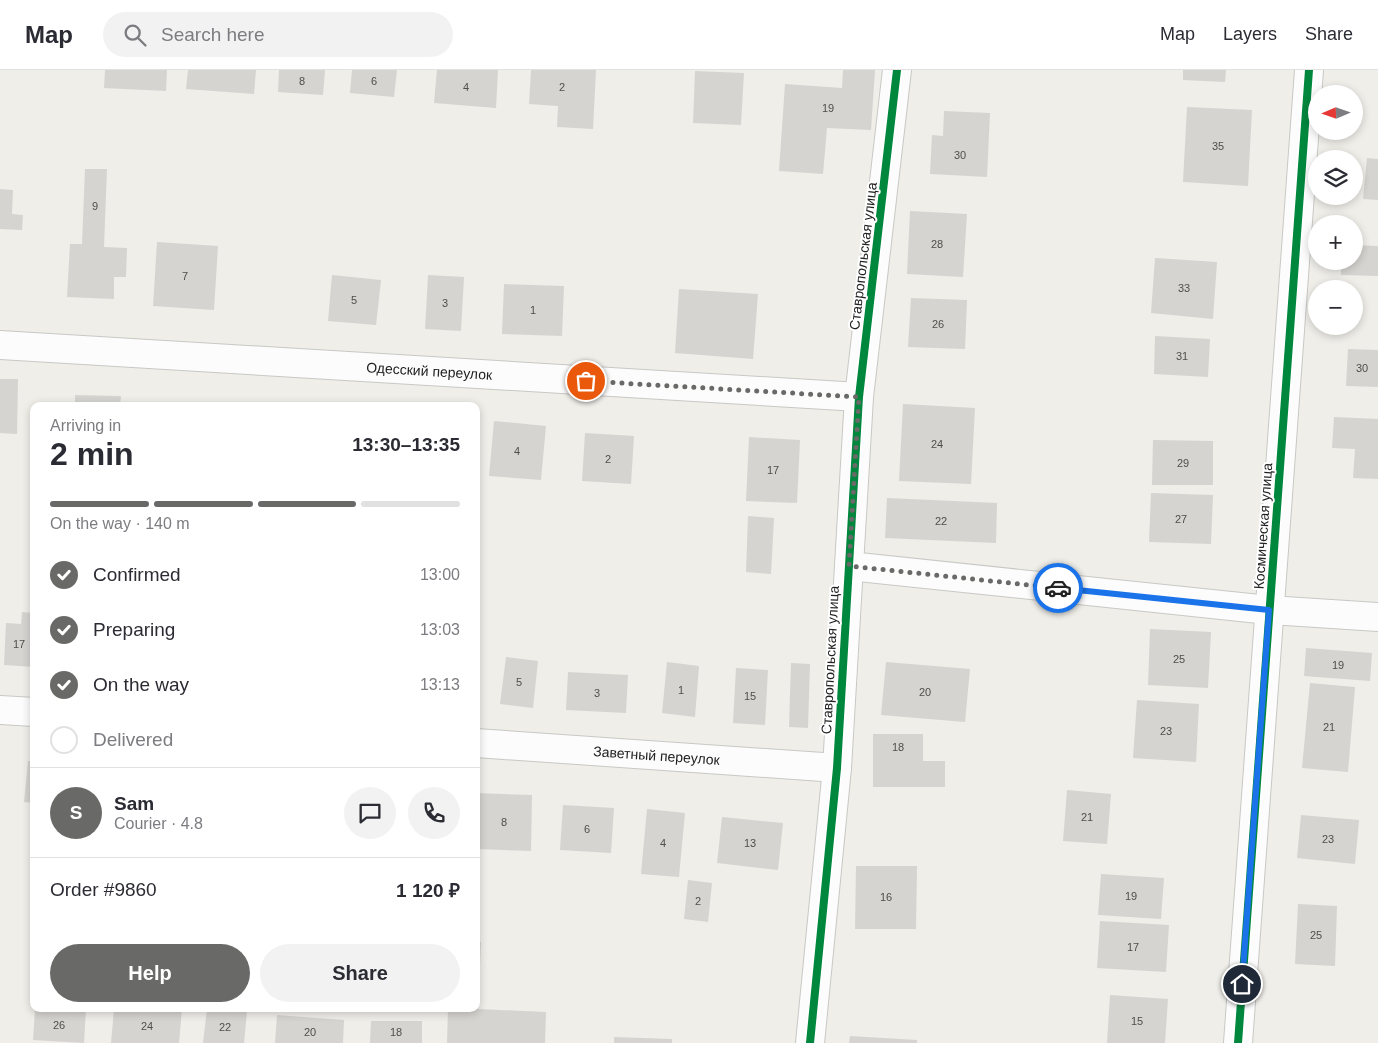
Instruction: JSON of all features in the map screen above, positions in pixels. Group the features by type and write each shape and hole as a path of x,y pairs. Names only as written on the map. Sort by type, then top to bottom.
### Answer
{"street":[{"name":"Ставропольская улица","path":"810,1043 837,768 859,397 897,70"},
{"name":"Космическая улица","path":"1238,1043 1309,70"},
{"name":"Одесский переулок","path":"0,346 859,397"},
{"path":"849,566 1269,610 1378,617"},
{"path":"0,710 30,712"},
{"name":"Заветный переулок","path":"480,743 837,768"}],"building":[{"path":"105,70 167,70 166,91 104,88"},
{"path":"188,70 256,70 254,94 186,89"},
{"path":"279,70 325,70 323,95 278,92"},
{"path":"352,70 397,70 394,97 350,93"},
{"path":"437,70 498,70 496,108 434,103"},
{"path":"531,70 596,70 593,129 557,127 558,106 529,104"},
{"path":"843,70 875,70 871,130 827,128 823,174 779,171 785,84 842,88"},
{"path":"1183,70 1226,70 1225,82 1183,80"},
{"path":"695,71 744,73 741,125 693,123"},
{"path":"1187,107 1252,110 1248,186 1183,182"},
{"path":"944,111 990,113 987,177 930,174 932,135 943,136"},
{"path":"1367,158 1378,159 1378,200 1363,199"},
{"path":"85,169 107,169 104,247 127,248 126,277 114,277 114,299 67,297 70,244 82,244"},
{"path":"0,189 13,190 12,214 23,215 22,230 0,229"},
{"path":"910,211 967,214 963,277 907,274"},
{"path":"157,242 218,246 214,310 153,306"},
{"path":"1363,245 1378,246 1378,276 1341,275 1341,270 1363,270"},
{"path":"1155,258 1217,262 1213,319 1151,313"},
{"path":"332,275 381,280 376,325 328,321"},
{"path":"428,275 464,277 461,331 425,329"},
{"path":"504,284 564,286 562,336 502,334"},
{"path":"679,289 758,294 753,359 675,353"},
{"path":"911,298 967,300 965,349 908,347"},
{"path":"1155,336 1210,339 1208,377 1154,374"},
{"path":"1348,349 1378,350 1378,387 1346,386"},
{"path":"0,379 18,379 17,434 0,433"},
{"path":"75,395 121,396 120,402 75,402"},
{"path":"903,404 975,408 971,484 899,481"},
{"path":"1334,417 1378,419 1378,479 1353,478 1355,449 1332,448"},
{"path":"494,421 546,426 541,480 489,476"},
{"path":"585,433 634,436 631,484 582,481"},
{"path":"749,437 800,440 797,503 746,501"},
{"path":"1153,440 1213,441 1213,485 1152,485"},
{"path":"1151,493 1213,495 1211,544 1149,542"},
{"path":"887,498 997,503 996,543 885,538"},
{"path":"748,516 774,518 771,574 746,572"},
{"path":"22,612 30,613 30,667 4,665 6,623 21,624"},
{"path":"1150,629 1211,632 1208,688 1148,685"},
{"path":"1306,648 1372,653 1370,681 1304,676"},
{"path":"506,657 538,661 533,708 500,704"},
{"path":"667,662 699,666 695,717 662,713"},
{"path":"886,662 970,669 965,722 881,715"},
{"path":"791,663 810,664 808,728 789,727"},
{"path":"736,668 768,670 765,725 733,723"},
{"path":"568,672 628,675 626,713 566,710"},
{"path":"1310,683 1355,687 1348,772 1302,768"},
{"path":"1137,700 1199,704 1196,762 1133,758"},
{"path":"873,734 923,734 923,761 945,761 945,787 873,787"},
{"path":"28,761 30,761 30,803 24,802"},
{"path":"1067,790 1111,794 1107,844 1063,841"},
{"path":"480,793 532,795 531,851 480,849"},
{"path":"563,805 614,808 611,853 560,850"},
{"path":"647,809 685,813 679,877 641,874"},
{"path":"1301,815 1359,820 1355,864 1297,858"},
{"path":"722,817 783,823 778,870 717,863"},
{"path":"856,866 917,866 916,929 855,929"},
{"path":"1101,874 1164,878 1161,919 1098,915"},
{"path":"688,880 712,883 708,922 684,919"},
{"path":"1298,904 1337,906 1335,966 1295,964"},
{"path":"1100,921 1169,925 1166,972 1097,968"},
{"path":"1110,995 1168,999 1165,1043 1107,1043"},
{"path":"480,1009 546,1012 545,1043 447,1043 448,1012 480,1012"},
{"path":"35,1012 86,1012 84,1043 33,1040"},
{"path":"114,1012 182,1012 179,1043 111,1043"},
{"path":"207,1012 247,1012 244,1043 203,1043"},
{"path":"277,1015 344,1020 343,1043 275,1043"},
{"path":"371,1021 422,1021 422,1043 370,1043"},
{"path":"850,1036 917,1040 917,1043 849,1043"},
{"path":"614,1037 672,1039 672,1043 614,1043"}],"cycle path":[{"path":"810,1043 837,768 859,397 897,70"},
{"path":"1238,1043 1309,70"}],"way so far":[{"path":"586,381 859,397 849,566 1058,588"}],"route":[{"path":"1058,588 1269,610 1242,984"}]}
